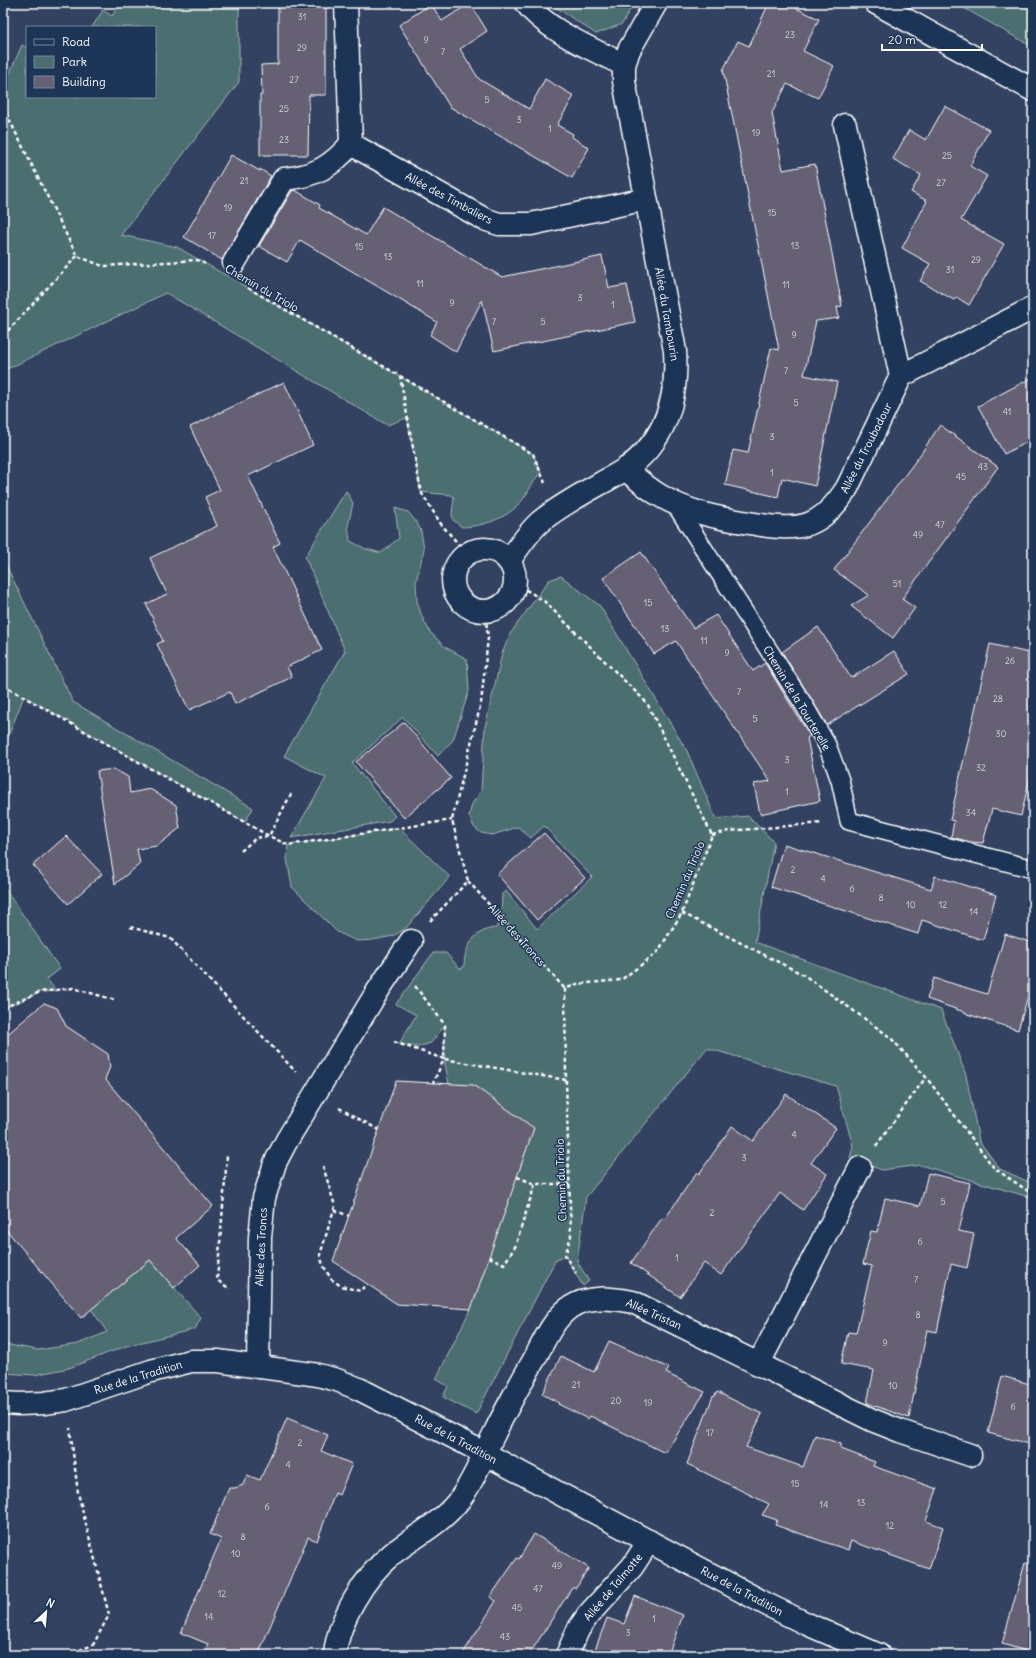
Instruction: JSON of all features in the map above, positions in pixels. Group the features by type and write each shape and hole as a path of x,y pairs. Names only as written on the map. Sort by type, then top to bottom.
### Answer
{"street":[{"path":"234,263 284,179 302,177 318,171 337,160 352,144 346,3"},
{"path":"526,3 539,17 555,29 624,65"},
{"name":"Allée du Tambourin","path":"508,561 532,529 554,511 625,469 640,457 659,435 671,406 675,387 675,351 624,81 624,65 629,50 656,3"},
{"path":"876,3 1033,90"},
{"path":"845,125 901,376 1033,308"},
{"name":"Allée des Timbaliers","path":"352,144 484,219 500,224 531,224 646,199"},
{"name":"Allée du Troubadour","path":"625,469 658,494 676,504 712,517 782,528 796,527 810,523 824,516 836,504 846,488 901,376"},
{"path":"478,549 489,549 500,553 508,561 514,571 515,582 512,593 505,602 496,608 485,611 474,609 464,603 455,589 454,572 459,562 467,554 478,549"},
{"name":"Allée des Troncs","path":"258,1367 260,1237 264,1198 268,1181 275,1163 287,1140 396,962 411,941"},
{"path":"758,1365 860,1168"},
{"name":"Allée Tristan","path":"335,1655 336,1646 341,1631 356,1597 366,1583 392,1555 450,1512 472,1481 492,1438 552,1328 569,1309 585,1300 615,1298 633,1302 872,1420 970,1455"},
{"name":"Rue de la Tradition","path":"3,1403 44,1403 66,1400 151,1371 191,1361 218,1361 318,1375 337,1380 428,1424 807,1624 879,1655"},
{"name":"Allée de Talmotte","path":"567,1655 578,1630 588,1615 632,1567 649,1541"}],"lane":[{"name":"Chemin de la Tourterelle","path":"676,504 804,705 827,745 840,780 849,821"},
{"path":"849,821 1033,869"}],"path":[{"path":"3,107 77,256 3,336"},
{"name":"Chemin du Triolo","path":"77,256 103,266 198,260 209,266"},
{"name":"Chemin du Triolo","path":"247,288 533,454 541,472 554,511"},
{"path":"400,376 421,492 441,524 467,554"},
{"name":"Chemin du Triolo","path":"515,582 544,601 647,703 712,836 682,913 657,953 621,980 577,984 565,989 566,1080 571,1236 565,1256 584,1286 585,1300"},
{"path":"3,685 269,836 288,845 452,820 481,703 488,638 485,611"},
{"path":"269,836 291,794"},
{"name":"Allée des Troncs","path":"452,820 468,881 565,989"},
{"path":"712,836 729,831 849,821"},
{"path":"241,850 256,838 269,836"},
{"path":"411,941 468,881"},
{"path":"682,913 804,975 890,1037 926,1076 994,1168 1028,1191 1033,1192"},
{"path":"130,927 170,938 316,1092 352,1116 379,1130"},
{"path":"396,962 445,1025 444,1059 433,1083"},
{"path":"3,1006 6,1007 40,992 73,988 115,1000"},
{"path":"394,1042 444,1059 566,1080"},
{"path":"860,1168 926,1076"},
{"path":"227,1156 217,1280 259,1308"},
{"path":"323,1166 335,1206 320,1255 323,1265 331,1279 341,1286 360,1291 367,1284"},
{"path":"517,1177 535,1184 569,1184"},
{"path":"489,1257 504,1264 515,1247 535,1184"},
{"path":"334,1210 349,1216"},
{"path":"66,1400 78,1493 109,1615 92,1645 66,1655"}],"green space":[{"path":"120,3 239,3 239,82 121,235 177,247 533,454 541,472 524,498 511,511 488,523 462,527 453,520 452,514 454,497 451,495 421,492 407,418 387,425 166,293 3,371 3,88 22,45 26,47 26,98 156,98 156,26 93,26 103,10 112,16"},
{"path":"553,3 634,3 622,24 596,34 554,6"},
{"path":"955,3 1033,3 1033,47"},
{"path":"346,491 353,503 348,526 350,541 366,549 381,553 399,538 395,508 408,512 417,523 421,531 424,549 416,582 417,601 422,617 430,632 445,647 467,659 469,691 453,740 438,756 403,717 352,763 395,816 390,821 291,838 326,778 284,756 345,651 305,557"},
{"path":"3,559 73,702 253,808 245,822 24,696 3,750"},
{"path":"561,576 600,606 687,751 716,819 748,816 774,842 755,942 941,1010 966,1075 979,1141 1000,1169 1031,1183 1029,1197 920,1165 882,1170 850,1158 853,1146 836,1086 707,1048 586,1197 577,1261 589,1281 583,1286 565,1256 555,1261 476,1414 443,1397 448,1386 436,1379 471,1308 449,1084 444,1059 445,1025 431,1043 418,1047 399,1044 416,1015 396,1004 433,953 446,953 460,969 464,967 466,953 472,940 482,932 496,928 501,918 502,894 506,891 537,929 592,877 544,826 531,838 518,827 492,835 481,833 474,827 469,816 472,804 481,791 485,727 502,654 510,634 549,580"},
{"path":"399,828 450,877 406,928 393,936 373,940 357,941 337,932 292,887 287,859 288,845"},
{"path":"3,886 60,969 47,979 56,991 40,992 3,1009"},
{"path":"150,1260 201,1318 195,1329 126,1346 69,1368 34,1375 3,1373 3,1344 38,1350 78,1344 107,1332 91,1309"}],"building":[{"path":"278,3 326,3 326,95 309,95 308,155 260,155 260,95 262,95 261,65 278,64"},
{"path":"470,3 487,31 460,49 479,79 529,109 545,79 574,96 557,125 573,134 572,137 589,148 572,178 450,107 399,25 431,4 442,21"},
{"path":"769,3 785,3 819,19 803,51 834,66 818,98 787,84 772,113 783,170 815,164 842,306 837,307 839,318 816,321 804,375 837,382 815,486 782,478 778,497 725,485 733,450 748,453 771,348 779,350 723,70 738,41 749,46"},
{"path":"945,106 989,130 970,166 987,176 961,220 1004,244 969,305 956,297 954,300 920,281 930,264 902,248 927,201 911,192 921,175 893,159 909,130 926,140"},
{"path":"231,155 271,176 222,260 184,237"},
{"path":"295,190 320,205 319,208 366,235 383,207 502,277 602,256 609,288 627,285 635,322 494,351 482,300 456,352 430,335 437,322 300,240 287,262 259,246 292,191"},
{"path":"1033,377 1033,439 1004,454 978,406"},
{"path":"284,382 313,445 248,476 280,543 273,547 322,650 287,667 292,677 235,704 230,692 189,710 157,644 163,641 146,604 167,594 150,558 217,526 205,497 220,490 190,427"},
{"path":"940,425 998,467 902,599 915,608 893,638 851,606 869,595 834,570 920,455"},
{"path":"641,552 693,628 716,615 753,671 765,663 810,736 807,738 820,801 760,814 754,784 770,781 676,641 654,654 603,578"},
{"path":"818,627 851,678 894,651 909,674 827,725 782,652"},
{"path":"990,644 1033,654 1033,764 1021,816 992,809 983,843 971,842 951,837 954,821 950,820"},
{"path":"404,722 451,778 404,818 356,762"},
{"path":"114,769 128,777 130,793 150,789 176,805 180,828 157,846 137,849 140,864 115,884 97,771"},
{"path":"544,833 585,878 537,920 497,874"},
{"path":"66,836 102,874 68,904 33,865"},
{"path":"784,844 931,889 935,876 996,895 983,940 922,920 918,934 771,887"},
{"path":"1005,934 1033,943 1033,979 1018,1030 967,1014 927,999 934,978 987,994"},
{"path":"44,1003 57,1008 66,1026 108,1054 110,1067 105,1079 213,1206 176,1238 200,1265 174,1288 150,1260 81,1318 3,1226 3,1038"},
{"path":"396,1081 473,1085 534,1128 471,1309 397,1304 333,1261"},
{"path":"786,1094 836,1128 811,1163 827,1174 803,1210 780,1193 721,1275 704,1263 680,1297 631,1263 662,1218 664,1220 697,1172 699,1174 732,1126 753,1141"},
{"path":"928,1173 970,1183 959,1231 974,1234 967,1268 951,1264 937,1332 927,1330 909,1418 867,1403 874,1370 841,1364 848,1332 856,1333 872,1266 863,1264 871,1231 877,1232 885,1198 920,1206"},
{"path":"609,1341 669,1368 666,1373 705,1392 665,1453 590,1416 588,1419 542,1394 561,1356 594,1372"},
{"path":"1002,1376 1033,1385 1033,1445 988,1433"},
{"path":"717,1392 762,1414 746,1447 803,1467 815,1435 841,1444 841,1449 875,1462 873,1466 937,1489 926,1521 943,1527 929,1569 851,1541 848,1550 775,1525 777,1520 762,1515 769,1504 687,1464 713,1396 714,1397"},
{"path":"287,1418 328,1435 321,1451 352,1464 339,1495 335,1493 317,1541 308,1537 258,1655 203,1655 208,1644 181,1633 221,1539 210,1534 229,1488 235,1488 243,1485 247,1475 260,1480"},
{"path":"534,1534 589,1568 576,1588 572,1588 529,1655 462,1655 496,1601 490,1597 517,1558 519,1559"},
{"path":"1025,1563 1033,1564 1033,1653 1002,1644"},
{"path":"635,1596 683,1615 668,1655 593,1655 607,1618 624,1624"}]}
